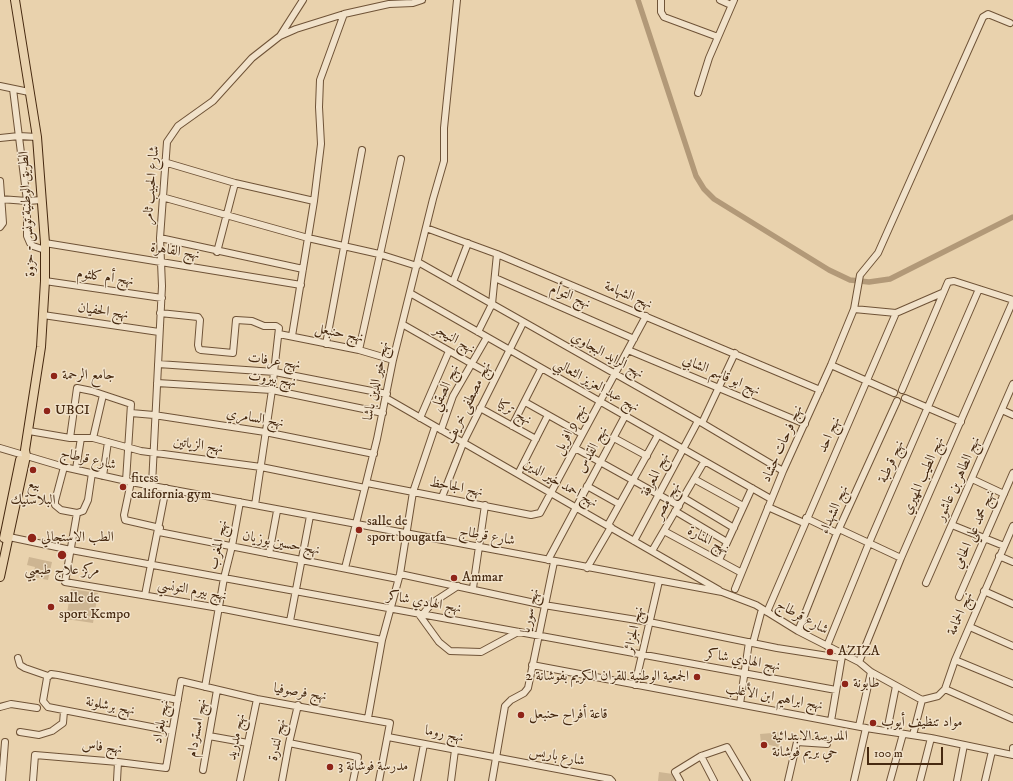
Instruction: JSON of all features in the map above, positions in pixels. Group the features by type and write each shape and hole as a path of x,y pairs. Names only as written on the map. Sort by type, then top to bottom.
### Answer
{"main road":[{"name":"الطريق الوطنية تونس - حزوة","path":"0,552 24,454 39,370 43,315 45,246 36,137 15,0"},
{"name":"الطريق الوطنية تونس - حزوة","path":"0,577 5,535"}],"street":[{"path":"280,36 303,0"},
{"name":"شارع الحبيب ثامر","path":"152,485 154,415 162,298 160,238 164,162 167,142 178,126 213,101 252,58 280,36 296,29 344,14 389,4 413,3 422,0"},
{"name":"نهج خير الدين باشا","path":"345,568 355,523 374,454 393,360 445,155 445,122 457,0"},
{"path":"661,0 661,12 664,17 718,37"},
{"path":"698,93 732,2 720,0"},
{"path":"292,336 314,201 321,144 319,107 320,80 344,14"},
{"name":"نهج فرحات حشاد","path":"735,589 740,572 771,499 831,365 854,309 860,275 875,257 882,244 983,17 988,14 1010,23"},
{"path":"0,86 29,92"},
{"path":"13,89 27,201"},
{"path":"0,138 19,136 36,137"},
{"path":"326,344 362,150"},
{"path":"359,350 401,159"},
{"path":"164,162 235,183 314,201"},
{"path":"0,181 3,223 0,227"},
{"path":"217,252 235,183"},
{"name":"نهج الرايد البجاوي","path":"162,197 308,238 418,264 492,304 783,471"},
{"path":"1,199 27,201 42,200"},
{"name":"نهج القاهرة","path":"27,201 28,241 33,246 45,246 161,262 301,285"},
{"name":"نهج الشهامة","path":"426,228 497,254 820,390"},
{"path":"160,238 217,252 303,269"},
{"path":"453,282 468,244"},
{"path":"478,332 492,304 497,254"},
{"name":"نهج التوأم","path":"495,278 634,339"},
{"path":"902,390 948,282 952,280 1013,301"},
{"name":"نهج أم كلثوم","path":"44,281 162,298"},
{"name":"نهج قرطبة","path":"827,646 869,543 929,408 979,289"},
{"name":"نهج عبد العزيز الثعالبي","path":"410,293 771,499"},
{"path":"854,309 896,313 942,294"},
{"name":"نهج الطيب المهيري","path":"859,662 902,558 1013,301"},
{"name":"نهج حنبعل","path":"160,313 198,317 200,320 199,350 233,353 234,326 236,320 252,321 264,326 276,326 279,332 292,336 359,350 393,360"},
{"name":"نهج احد","path":"740,704 751,643 868,381 896,313"},
{"name":"نهج الحفيان","path":"43,315 159,332"},
{"name":"نهج 9 افريل","path":"540,513 646,316"},
{"name":"نهج مصطفى خريف","path":"442,497 464,441 494,377 523,323"},
{"name":"نهج النيجر","path":"402,324 494,377"},
{"path":"255,505 275,372 279,332"},
{"name":"نهج الصقلي","path":"368,718 382,640 399,576 413,492 438,428 453,396 487,337"},
{"name":"نهج ابو قاسم الشابي","path":"628,350 805,424"},
{"path":"420,418 449,351"},
{"name":"نهج المعرفة","path":"634,540 659,496 682,449 700,422 735,354"},
{"name":"نهج عرفات","path":"158,364 275,372 386,396"},
{"path":"831,365 894,393"},
{"path":"512,426 541,369"},
{"name":"نهج بيروت","path":"157,383 272,390 382,414"},
{"name":"نهج الطاهر بن عاشور","path":"926,583 1013,384"},
{"path":"70,438 77,388 92,391 131,404 127,448 128,482"},
{"path":"894,393 897,390 902,390"},
{"path":"902,390 905,393 905,398"},
{"path":"894,393 894,397 897,401 901,401 905,398"},
{"path":"93,438 103,395"},
{"name":"نهج احمد خير الدين","path":"386,396 420,418 464,441 518,474 576,506 722,592"},
{"path":"905,398 961,422"},
{"name":"نهج الشهداء","path":"798,631 838,531 897,401"},
{"path":"525,402 582,434"},
{"name":"نهج تركيا","path":"480,408 536,439"},
{"path":"1002,410 1013,415"},
{"name":"نهج السامري","path":"131,413 154,415 265,432 374,454"},
{"path":"518,474 548,415"},
{"name":"نهج القدس","path":"551,561 576,506 626,416"},
{"name":"نهج الزياتين","path":"28,431 70,438 93,438 127,448 261,467 366,485"},
{"path":"587,568 610,526 619,504 634,480 658,435"},
{"path":"76,469 81,438"},
{"path":"614,438 646,456"},
{"path":"103,476 108,442"},
{"name":"شارع قرطاج","path":"0,448 64,467 128,482 152,485 255,505 277,511 355,523 406,534 722,592 764,611 842,656 859,662 871,672 922,700"},
{"path":"575,448 634,480 727,542"},
{"name":"نهج مصر","path":"652,551 704,462"},
{"path":"64,467 55,505 61,510 78,513"},
{"name":"نهج بيرم التونسي","path":"92,473 86,507 78,513 65,582 219,608 382,640"},
{"name":"نهج محمد علي الحامي","path":"959,597 1013,473"},
{"path":"694,479 743,506"},
{"path":"972,479 1004,494"},
{"name":"نهج حسين بوزيان","path":"128,482 124,516 125,520 159,530 301,561 473,588 544,605 649,622 751,643 842,656"},
{"name":"نهج الجاحظ","path":"366,485 442,497 531,515 540,513"},
{"path":"587,486 619,504"},
{"path":"145,595 159,530 166,488"},
{"path":"719,560 752,488"},
{"path":"684,498 734,528"},
{"name":"نهج المغرب","path":"205,687 224,578 232,546 240,502"},
{"path":"473,588 485,506"},
{"path":"768,507 805,521 838,531 902,558"},
{"path":"269,554 277,511"},
{"path":"290,621 310,516"},
{"path":"952,525 1004,546"},
{"name":"نهج الحمامة","path":"944,690 984,591 1013,526"},
{"name":"نهج المنارة","path":"664,531 740,572"},
{"name":"نهج الهادي شاكر","path":"5,535 70,550 836,690"},
{"path":"999,556 1013,562"},
{"name":"نهج سوريا","path":"492,781 505,706 526,690 538,636 551,561"},
{"name":"نهج الجزائر","path":"635,685 659,581"},
{"path":"458,586 432,603 420,614 439,642 450,651 480,652 518,632"},
{"path":"984,591 1013,604"},
{"path":"970,627 1013,646"},
{"path":"831,721 842,656"},
{"path":"18,658 20,664 25,668 48,676 58,675 178,700"},
{"path":"955,660 1013,684"},
{"name":"نهج ابراهيم ابن الأغلب","path":"532,665 866,728 964,744 1013,755"},
{"path":"859,726 871,672"},
{"name":"نهج برشلونة","path":"48,676 43,701 45,705 64,711 172,731"},
{"name":"نهج فرصوفيا","path":"181,681 257,699 298,705 390,723 388,737"},
{"name":"نهج بلغراد","path":"166,768 181,681"},
{"path":"887,731 896,686"},
{"name":"نهج امستردام","path":"203,770 217,690"},
{"path":"913,735 922,700 938,696 944,690 1013,719"},
{"name":"نهج مدريد","path":"240,781 257,699"},
{"path":"0,707 12,704 37,708"},
{"name":"نهج لندرة","path":"282,781 298,705"},
{"path":"20,732 39,735 52,731 63,723 64,711"},
{"path":"854,781 866,728"},
{"path":"890,781 903,734"},
{"path":"209,736 248,743"},
{"path":"379,781 388,737"},
{"name":"نهج روما","path":"388,737 496,758"},
{"path":"920,781 931,738"},
{"path":"2,781 5,742"},
{"path":"788,781 797,742 827,744"},
{"path":"289,743 358,757 353,781"},
{"path":"417,781 424,744"},
{"path":"957,781 964,744"},
{"path":"680,781 675,772 701,756 727,747 747,781"},
{"path":"450,781 455,750"},
{"path":"985,781 992,751"},
{"name":"نهج فاس","path":"33,781 35,755 118,762 166,768"},
{"path":"701,756 714,781"},
{"name":"شارع باريس","path":"496,758 610,779 612,781"},
{"path":"117,781 118,762"}],"shaded area":[{"path":"29,557 52,562 48,580 33,577 35,567 27,565"},
{"path":"71,589 98,593 93,623 66,619"},
{"path":"784,732 778,747 761,743 760,734"},
{"path":"659,772 673,774 677,781 658,781"}],"waterway":[{"path":"638,0 696,176 704,189 714,199 829,270 850,280 869,282 890,279 1013,217"}],"place":[{"name":"جامع الرحمة","path":"54,376"},
{"name":"UBCI","path":"47,411"},
{"name":"بيع البلاستيك","path":"33,470"},
{"name":"fitess california gym","path":"123,487"},
{"name":"salle de sport bougatfa","path":"359,530"},
{"name":"الطب الاستجالي","path":"32,538"},
{"name":"مركز علاج طبعيي","path":"62,555"},
{"name":"Ammar","path":"454,578"},
{"name":"salle de sport Kempo","path":"51,607"},
{"name":"AZIZA","path":"830,652"},
{"name":"الجمعية الوطنية للقران الكريم بفوشانة 2","path":"697,677"},
{"name":"طابونة","path":"845,684"},
{"name":"قاعة أفراح حنبعل","path":"521,715"},
{"name":"مواد تنظيف أيوب","path":"873,723"},
{"name":"المدرسة الابتدائية حي بريم فوشانة","path":"764,745"},
{"name":"مدرسة فوشانة 3","path":"330,767"}]}
